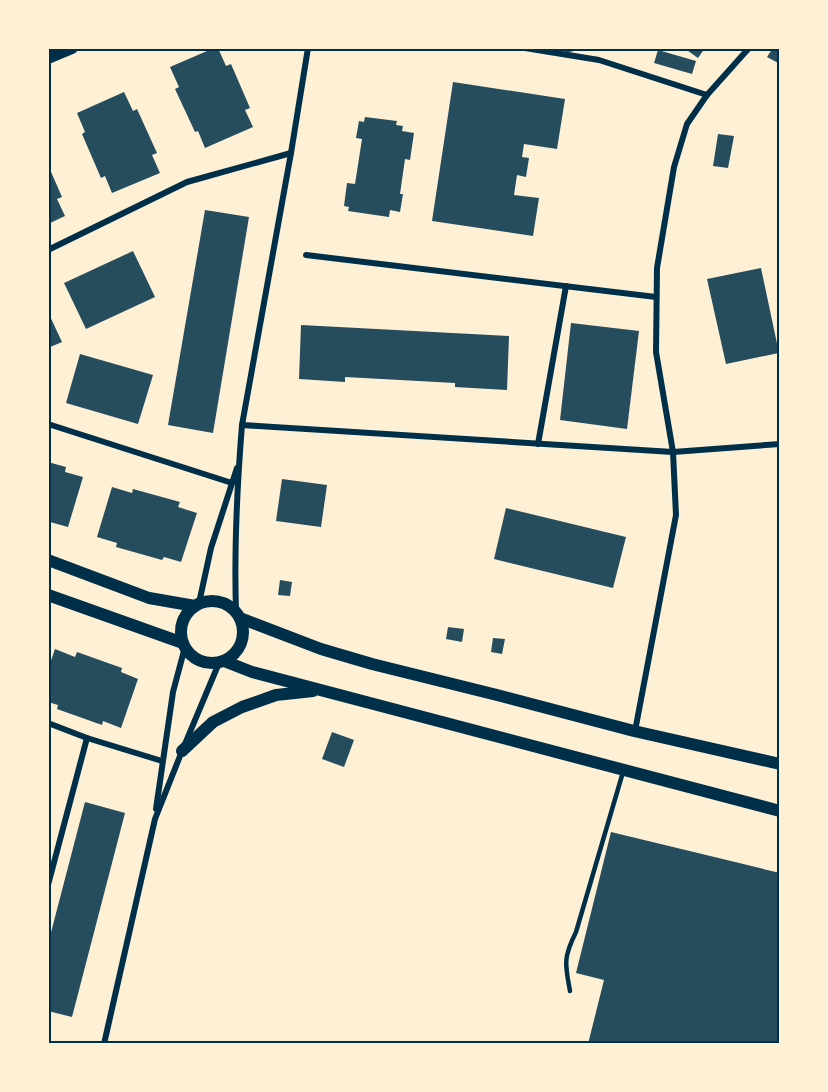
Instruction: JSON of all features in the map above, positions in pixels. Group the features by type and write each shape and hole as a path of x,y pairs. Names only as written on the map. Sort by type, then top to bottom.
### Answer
{"main road":[{"path":"48,58 72,48"},
{"path":"48,560 148,598 197,604 219,601 238,614 321,649 372,664 634,731 780,764"},
{"path":"48,595 184,645"},
{"path":"197,604 184,618 181,626 184,645 191,655 200,661 222,662 238,651 244,635 238,614"},
{"path":"222,662 252,672 780,811"},
{"path":"182,751 213,722 242,707 276,695 321,690"}],"street":[{"path":"238,614 235,565 242,425 308,48"},
{"path":"525,48 598,60 707,95"},
{"path":"634,731 676,515 673,452 656,352 657,268 674,167 687,124 707,95 749,48"},
{"path":"48,250 187,182 291,153"},
{"path":"306,255 656,297"},
{"path":"538,444 566,286"},
{"path":"48,424 232,483"},
{"path":"242,425 673,452 780,444"},
{"path":"197,604 211,548 239,462"},
{"path":"104,1044 155,819 173,692 184,645"},
{"path":"155,819 182,751 222,662"},
{"path":"48,723 87,738 162,761"},
{"path":"48,885 87,738"}],"lane":[{"path":"570,991 565,962 624,770"}],"building":[{"path":"218,48 226,66 231,64 250,108 245,110 253,127 205,148 175,89 179,87 170,67"},
{"path":"564,48 574,48 574,51 565,53"},
{"path":"684,48 705,48 698,58"},
{"path":"773,48 780,49 780,64 767,57"},
{"path":"658,50 696,61 692,74 654,63"},
{"path":"453,82 565,99 557,149 524,144 522,157 529,158 526,177 517,175 514,195 539,198 533,236 432,221"},
{"path":"124,92 133,111 137,109 157,153 152,155 160,173 112,193 105,176 101,178 82,134 85,132 77,113"},
{"path":"365,117 397,121 396,125 403,126 402,131 414,133 410,160 405,159 400,212 390,210 389,217 348,211 349,207 344,206 347,183 355,184 362,139 356,138 359,121 364,122"},
{"path":"718,134 734,136 728,168 713,166"},
{"path":"48,165 62,197 57,199 65,216 48,224"},
{"path":"205,210 249,217 213,433 168,425"},
{"path":"133,251 155,297 86,329 64,283"},
{"path":"761,268 779,353 726,364 707,279"},
{"path":"48,312 62,342 48,348"},
{"path":"571,323 639,331 627,429 560,420"},
{"path":"301,325 509,336 507,390 455,387 455,383 345,377 345,382 299,379"},
{"path":"80,354 153,375 138,424 66,403"},
{"path":"48,462 66,467 65,472 83,477 68,527 50,522 48,526"},
{"path":"282,479 327,485 321,527 276,521"},
{"path":"112,487 132,493 133,489 180,502 178,507 197,513 181,562 164,557 162,560 116,547 117,543 97,537"},
{"path":"506,508 626,537 613,588 494,559"},
{"path":"280,580 292,582 290,596 278,595"},
{"path":"448,627 464,629 462,642 446,639"},
{"path":"493,638 505,639 502,654 491,652"},
{"path":"55,649 75,657 77,652 122,668 121,672 138,679 121,728 103,721 102,725 57,709 58,705 48,702 48,669"},
{"path":"332,732 354,740 344,767 322,759"},
{"path":"85,802 125,813 72,1017 48,1011 48,944"},
{"path":"611,832 780,873 780,1044 588,1044 604,980 576,973"}]}
